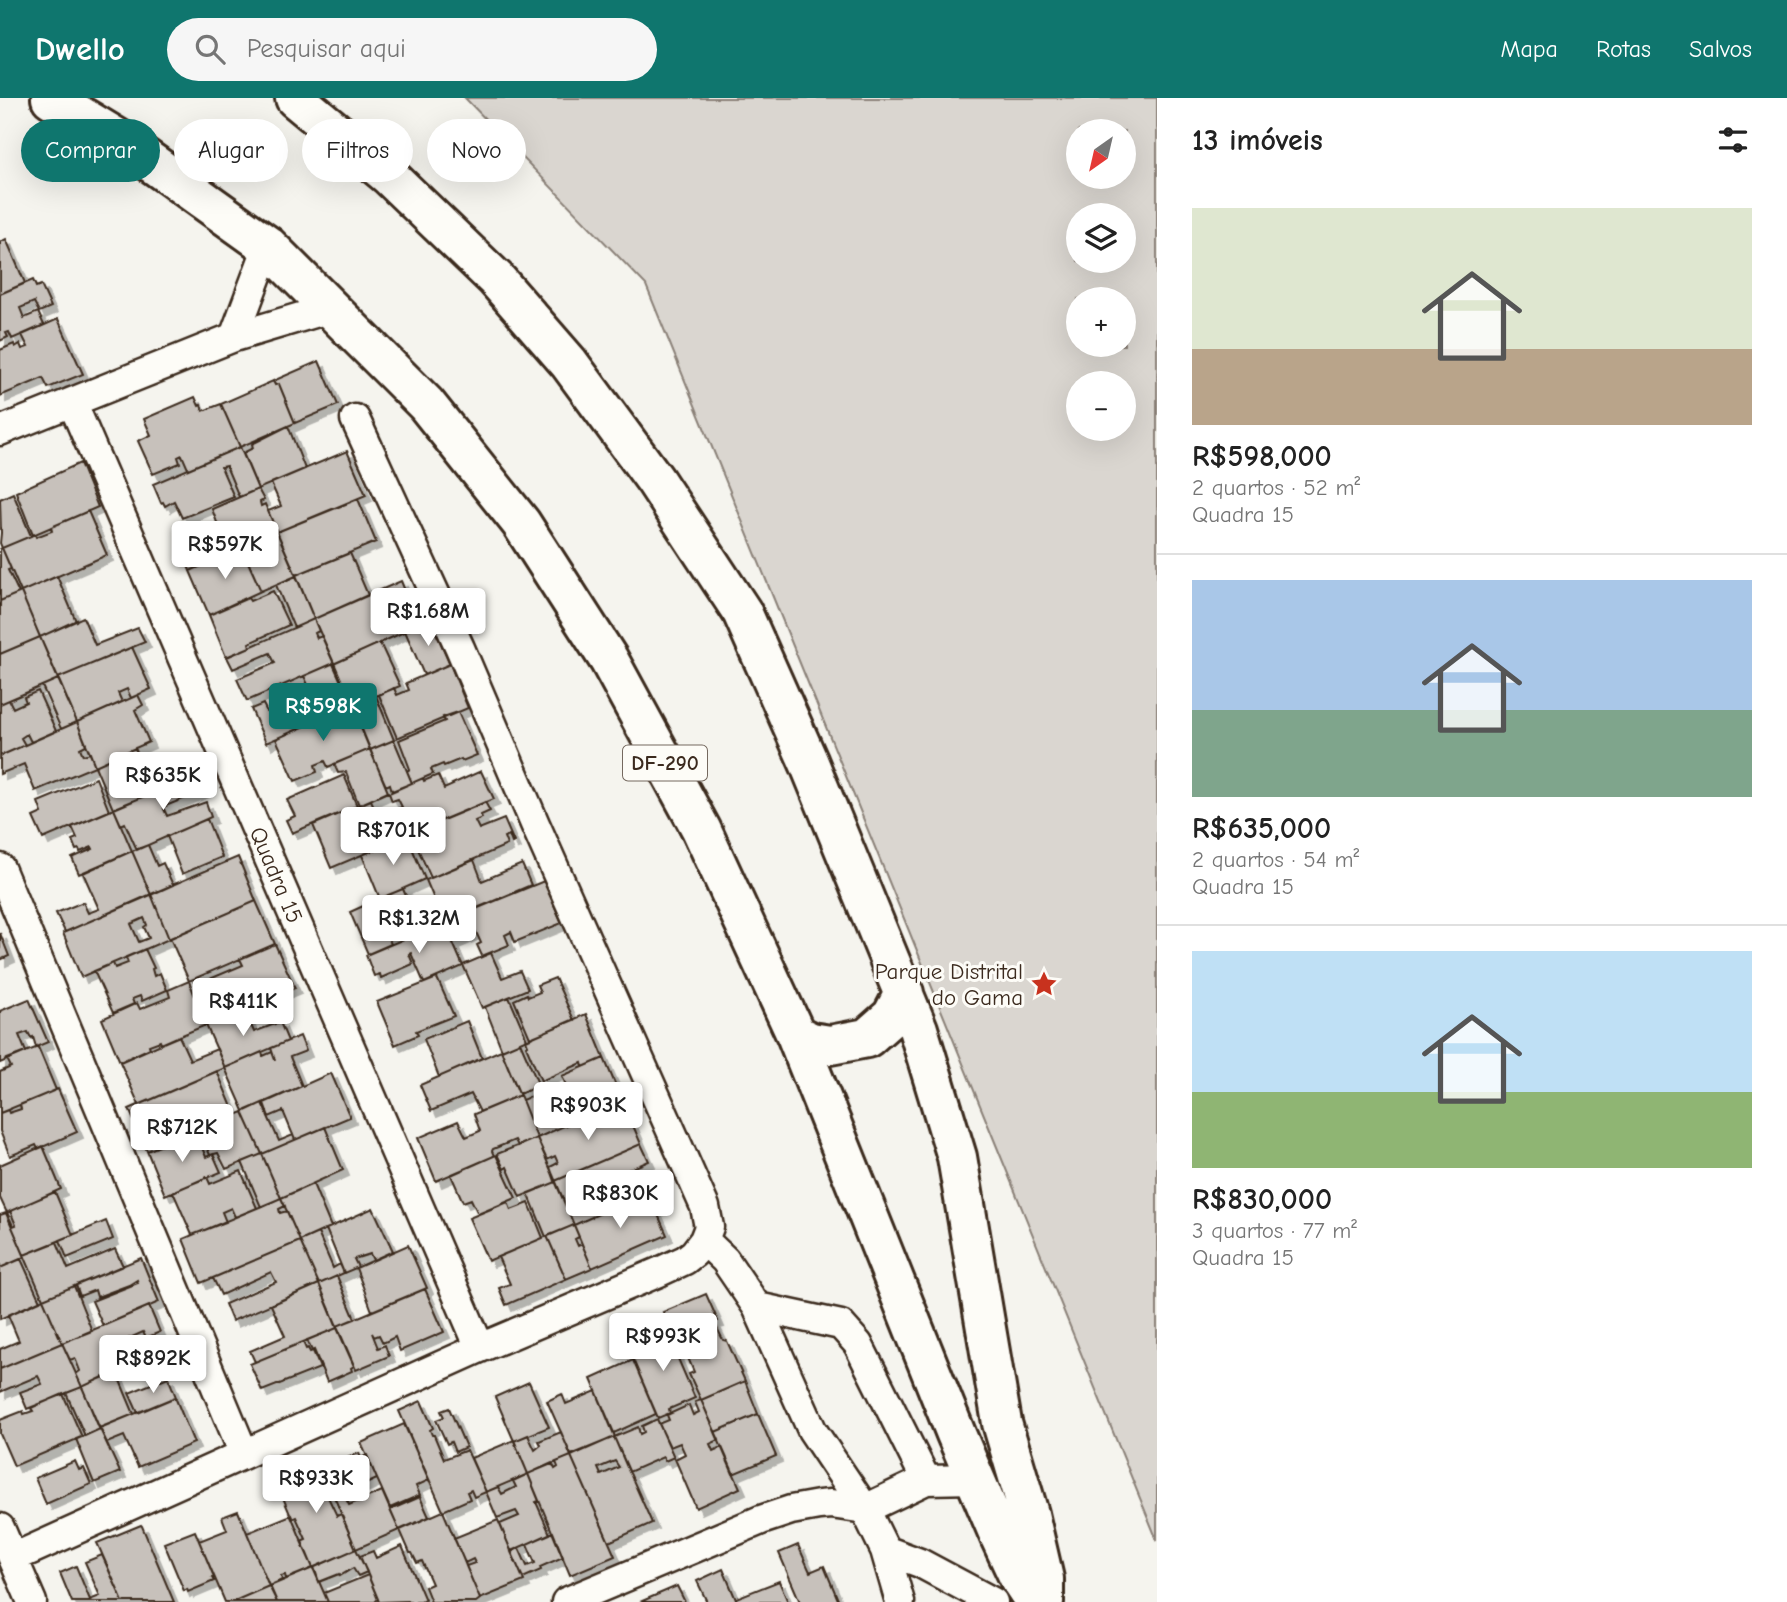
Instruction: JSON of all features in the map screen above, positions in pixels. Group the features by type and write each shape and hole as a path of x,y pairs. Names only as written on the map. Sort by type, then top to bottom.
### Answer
{"highway":[{"name":"DF-290","path":"51,98 117,138 268,246 426,404 521,523 609,660 701,829 796,1035 975,1479 1019,1578 1035,1602"},
{"path":"295,98 388,175 496,279 569,363 655,480 742,612 809,763 918,1029 957,1157 1002,1423 1029,1514 1044,1579 1044,1602"},
{"path":"796,1035 811,1042 830,1045 867,1038 892,1016 904,993"}],"street":[{"path":"234,337 268,246"},
{"path":"0,431 234,337 331,308"},
{"name":"Quadra 15","path":"72,402 480,1348"},
{"path":"13,1558 480,1348 685,1260 704,1240 709,1227 705,1207 460,648 355,419"},
{"path":"0,868 244,1454"},
{"path":"704,1240 725,1260 757,1307 812,1430 865,1509 885,1550 900,1602"},
{"path":"757,1307 841,1325 858,1344 926,1480"},
{"path":"566,1602 791,1510 831,1504 865,1509 926,1480 975,1479"},
{"path":"0,1528 32,1602"},
{"path":"885,1550 920,1563 993,1602"}],"shaded area":[{"name":"Parque Distrital do Gama","path":"465,98 1157,98 1157,1540 646,285 526,161 526,119 485,119"}],"building":[{"path":"6,239 25,283 0,294 0,242"},
{"path":"33,280 36,287 41,285 51,307 39,312 34,302 20,308 24,318 38,312 44,325 12,339 9,332 6,333 8,337 0,341 0,294"},
{"path":"58,319 83,374 48,388 43,378 0,396 0,350 14,344 15,347 20,344 22,349 28,347 22,335"},
{"path":"319,361 338,405 295,423 279,384 275,385 273,381"},
{"path":"273,381 275,385 279,384 295,423 240,447 221,404"},
{"path":"195,397 203,411 221,404 240,447 188,469 182,455 178,457 180,463 153,474 138,441 151,435 144,419"},
{"path":"288,426 305,469 258,489 243,453 253,448 252,444"},
{"path":"240,447 258,489 239,497 226,466 221,467 234,497 182,518 174,501 165,506 161,503 153,484"},
{"path":"347,451 366,495 277,532 268,511 281,506 271,483"},
{"path":"80,463 98,507 33,535 16,492"},
{"path":"258,489 264,500 260,502 261,506 265,504 277,532 190,571 180,545 219,528 212,509"},
{"path":"13,493 31,536 2,548 0,499"},
{"path":"358,499 376,542 296,575 277,532"},
{"path":"88,511 107,555 21,592 2,548 35,534 36,537 52,531 51,527"},
{"path":"277,532 296,576 261,591 247,560 261,554 256,542"},
{"path":"2,548 11,569 8,570 19,593 0,601 0,549"},
{"path":"242,548 261,591 209,615 190,571"},
{"path":"350,553 368,595 314,619 296,575"},
{"path":"57,576 76,621 40,637 21,592"},
{"path":"296,576 314,619 294,628 276,585"},
{"path":"401,581 411,605 395,612 404,632 334,664 314,619"},
{"path":"273,591 289,625 226,657 209,615 248,598 250,601"},
{"path":"21,592 40,637 0,654 0,601"},
{"path":"83,617 95,645 138,628 145,642 58,678 40,637"},
{"path":"314,619 319,631 315,633 317,638 322,636 334,663 247,701 237,679 275,663 270,653 233,669 227,657"},
{"path":"431,620 450,664 424,675 405,631"},
{"path":"40,637 58,679 0,704 0,654"},
{"path":"380,643 400,686 371,698 369,694 364,695 366,700 352,706 333,664"},
{"path":"132,647 151,689 131,698 127,689 118,693 122,702 77,722 58,678"},
{"path":"334,663 352,705 323,718 304,676"},
{"path":"450,664 468,708 397,738 379,695 394,688 397,695 409,690 406,683"},
{"path":"58,679 77,722 61,729 42,686"},
{"path":"38,691 56,731 31,742 27,734 21,738 25,745 0,756 0,704 9,700 13,708 26,702 24,697"},
{"path":"306,694 319,720 266,743 251,709 263,704 267,712"},
{"path":"138,695 143,705 135,710 149,742 95,766 77,722"},
{"path":"376,696 394,740 370,750 352,706"},
{"path":"352,705 370,749 328,767 325,761 315,765 317,772 295,781 276,739"},
{"path":"458,712 477,755 431,769 433,774 412,783 407,771 410,769 399,740 445,721 443,717"},
{"path":"77,722 86,745 80,748 83,755 90,753 95,766 35,791 24,764 0,774 0,756"},
{"path":"394,740 412,783 392,791 390,784 386,786 370,750"},
{"path":"135,748 154,792 113,809 95,766"},
{"path":"370,749 388,792 359,805 346,772 338,773 334,764"},
{"path":"481,771 494,799 407,835 396,810 402,807 398,799 392,801 389,793 423,778 424,781 438,775 444,789"},
{"path":"201,772 208,789 163,807 167,816 206,802 211,817 137,850 125,823 121,825 114,809"},
{"path":"344,775 357,806 292,833 286,820 295,816 287,800"},
{"path":"96,778 109,811 43,839 33,817 42,813 38,802"},
{"path":"371,800 390,843 331,868 313,825"},
{"path":"485,802 490,811 475,821 479,829 504,819 514,842 512,843 509,835 504,837 507,845 431,878 413,838 437,828 435,823"},
{"path":"114,809 132,851 79,874 72,858 93,849 92,847 80,852 79,849 76,850 72,840 77,838 72,827"},
{"path":"207,819 222,857 182,874 167,836"},
{"path":"407,836 425,879 380,899 362,855"},
{"path":"148,845 157,866 163,863 173,885 151,895 132,851"},
{"path":"132,851 151,895 65,932 56,913 83,902 88,913 99,909 83,873"},
{"path":"238,857 256,901 169,939 151,894"},
{"path":"474,860 482,881 522,864 531,885 444,922 438,908 445,905 443,901 436,904 426,880"},
{"path":"544,881 562,923 515,942 511,932 505,935 509,945 482,956 477,945 481,943 476,932 453,942 444,922"},
{"path":"403,889 418,924 388,937 391,944 368,954 350,912 372,902 373,906 390,898 388,895"},
{"path":"151,894 169,939 81,977 63,933","holes":["144,918 147,925 144,927 149,938 139,942 131,924"]},
{"path":"256,901 275,944 189,981 170,938"},
{"path":"444,922 463,966 424,983 411,953 409,954 413,964 381,978 380,974 374,976 366,955"},
{"path":"0,933 9,956 0,960"},
{"path":"275,944 295,988 251,1006 247,996 237,1000 240,1008 242,1006 244,1009 221,1018 205,981 243,965 240,959"},
{"path":"145,949 154,968 154,976 160,973 167,990 142,1001 140,996 132,999 134,1004 113,1013 94,971 113,963 115,968 128,963 126,957"},
{"path":"491,953 502,978 520,971 528,989 482,1008 463,965"},
{"path":"437,978 454,1016 416,1031 418,1035 395,1045 377,1002"},
{"path":"555,978 574,1020 530,1038 514,1000 540,992 537,985"},
{"path":"189,981 206,1025 161,1044 160,1041 149,1045 150,1048 120,1062 102,1019 137,1003 140,1009 170,997 168,990"},
{"path":"509,997 527,1039 502,1050 485,1007"},
{"path":"29,999 48,1042 36,1047 28,1032 19,1035 26,1052 0,1063 0,1011"},
{"path":"244,1009 254,1032 280,1022 288,1041 225,1068 206,1025"},
{"path":"586,1014 604,1058 583,1067 582,1063 541,1081 526,1040"},
{"path":"467,1021 482,1058 439,1077 424,1039"},
{"path":"179,1036 190,1060 217,1049 225,1068 139,1105 120,1062"},
{"path":"300,1036 306,1051 290,1057 302,1086 244,1111 225,1068 262,1052 263,1056 272,1052 275,1060 271,1048"},
{"path":"520,1042 539,1086 519,1094 501,1050"},
{"path":"38,1047 56,1090 0,1113 0,1072 11,1067 7,1059"},
{"path":"501,1050 520,1095 480,1112 471,1094 431,1111 420,1085"},
{"path":"604,1058 622,1100 537,1138 522,1100 538,1093 544,1111 572,1099 562,1076"},
{"path":"217,1071 232,1107 215,1115 213,1112 201,1117 205,1127 147,1151 129,1109"},
{"path":"331,1073 350,1117 295,1140 283,1111 269,1117 264,1103"},
{"path":"58,1089 77,1132 38,1149 36,1145 10,1156 0,1131 0,1113 21,1109 20,1105"},
{"path":"520,1095 537,1138 518,1146 515,1140 493,1149 494,1156 436,1181 418,1138 458,1121 466,1137 480,1131 474,1114"},
{"path":"262,1103 279,1141 293,1135 295,1140 262,1154 243,1112"},
{"path":"620,1107 628,1125 632,1123 641,1144 555,1181 550,1167 558,1163 555,1156 547,1160 537,1138 597,1111 600,1116"},
{"path":"243,1112 262,1154 226,1169 218,1153 210,1155 199,1130"},
{"path":"325,1127 343,1170 281,1198 262,1154"},
{"path":"192,1133 206,1157 213,1154 221,1172 165,1195 147,1151"},
{"path":"537,1138 556,1182 520,1197 507,1167 504,1169 497,1154"},
{"path":"641,1144 649,1161 592,1184 597,1196 653,1172 660,1187 574,1225 555,1181"},
{"path":"43,1146 61,1189 7,1213 0,1198 0,1165"},
{"path":"262,1154 281,1198 261,1207 242,1162"},
{"path":"496,1155 516,1198 478,1214 471,1199 463,1202 451,1175"},
{"path":"241,1171 257,1208 235,1217 231,1208 222,1212 226,1222 192,1235 173,1192 207,1177 210,1184"},
{"path":"556,1182 574,1225 546,1237 528,1193"},
{"path":"313,1184 331,1227 300,1241 281,1198"},
{"path":"55,1192 73,1235 24,1255 6,1213 13,1226 16,1225 10,1211"},
{"path":"648,1192 667,1235 592,1268 574,1225"},
{"path":"281,1198 285,1206 279,1209 280,1213 287,1211 300,1241 201,1283 183,1239"},
{"path":"508,1202 511,1210 529,1203 543,1238 488,1261 469,1218"},
{"path":"373,1208 393,1251 373,1260 370,1254 354,1259 358,1267 344,1273 326,1229"},
{"path":"6,1213 25,1257 0,1268 0,1215"},
{"path":"106,1221 113,1239 67,1258 60,1240"},
{"path":"574,1225 579,1237 575,1239 578,1246 582,1244 592,1268 566,1279 547,1236"},
{"path":"318,1233 333,1268 340,1264 344,1273 319,1284 300,1241"},
{"path":"547,1236 566,1279 506,1305 499,1288 510,1284 498,1257"},
{"path":"300,1241 319,1284 232,1321 225,1304 276,1282 271,1272 221,1295 213,1278"},
{"path":"57,1242 68,1269 115,1249 123,1266 43,1299 24,1255"},
{"path":"408,1245 427,1288 372,1311 356,1268"},
{"path":"141,1258 159,1302 103,1326 92,1301 138,1283 137,1280 97,1297 95,1290 80,1296 76,1285"},
{"path":"21,1259 40,1301 0,1319 0,1268"},
{"path":"337,1276 355,1319 337,1326 319,1284"},
{"path":"319,1284 337,1328 255,1362 250,1351 285,1336 271,1305"},
{"path":"74,1286 92,1331 62,1343 43,1299"},
{"path":"425,1289 444,1332 400,1351 395,1337 383,1343 379,1335 374,1337 372,1333 378,1348 385,1345 389,1356 356,1370 337,1326"},
{"path":"706,1294 718,1321 714,1322 723,1340 727,1341 745,1381 701,1400 689,1374 694,1372 678,1334 673,1336 663,1312"},
{"path":"43,1299 62,1343 0,1369 0,1349 19,1341 8,1315"},
{"path":"149,1306 160,1332 146,1338 143,1332 121,1342 125,1353 142,1345 147,1358 82,1387 76,1374 80,1371 75,1358 70,1360 62,1343"},
{"path":"664,1314 680,1352 676,1354 695,1398 669,1409 670,1413 658,1418 631,1355 665,1340 656,1317"},
{"path":"337,1328 354,1366 352,1371 327,1382 307,1340"},
{"path":"303,1342 306,1349 313,1351 320,1368 262,1391 250,1364"},
{"path":"62,1343 82,1387 27,1409 20,1392 42,1384 38,1376 0,1392 0,1369"},
{"path":"633,1360 656,1414 614,1433 591,1379"},
{"path":"116,1371 134,1414 99,1428 82,1387"},
{"path":"168,1377 176,1397 138,1413 129,1393"},
{"path":"745,1381 758,1414 715,1432 701,1400"},
{"path":"529,1382 549,1427 514,1441 495,1397"},
{"path":"82,1387 100,1429 85,1436 66,1393"},
{"path":"596,1391 615,1437 571,1455 547,1401 562,1394 566,1404"},
{"path":"63,1394 82,1437 14,1466 0,1434 0,1420 23,1411 24,1414 33,1411 31,1408"},
{"path":"175,1397 194,1443 138,1467 124,1436 107,1443 100,1428"},
{"path":"701,1400 719,1440 710,1444 713,1451 722,1447 740,1488 696,1508 675,1459 685,1454 680,1443 670,1447 659,1424 669,1420 667,1415 689,1405 693,1415 699,1412 695,1402"},
{"path":"421,1401 433,1428 430,1430 444,1459 467,1450 486,1492 474,1497 471,1490 467,1492 470,1499 443,1511 399,1411"},
{"path":"449,1408 466,1447 455,1452 451,1442 447,1444 436,1420 444,1417 441,1411"},
{"path":"758,1414 776,1456 733,1474 715,1432"},
{"path":"657,1419 674,1457 665,1461 663,1457 629,1472 614,1437 638,1427 640,1434 644,1432 642,1426"},
{"path":"404,1424 429,1480 416,1486 420,1495 390,1508 361,1443"},
{"path":"100,1429 120,1472 94,1483 76,1439"},
{"path":"561,1432 571,1456 528,1474 514,1441 528,1435 535,1450 541,1445 539,1441"},
{"path":"614,1437 652,1523 609,1542 571,1456","holes":["615,1461 619,1467 601,1475 598,1468"]},
{"path":"514,1440 528,1474 486,1492 471,1458"},
{"path":"359,1453 361,1458 367,1455 377,1479 355,1489 348,1474 345,1476 343,1471 345,1466 351,1463 349,1457"},
{"path":"571,1456 615,1556 570,1575 528,1474 552,1463 555,1469 558,1467 556,1462"},
{"path":"75,1461 79,1470 84,1468 91,1484 46,1504 35,1478"},
{"path":"319,1461 332,1493 327,1495 337,1516 341,1514 356,1549 313,1568 301,1541 306,1539 296,1517 292,1519 276,1481"},
{"path":"338,1470 351,1500 347,1501 349,1505 382,1491 399,1530 356,1549 325,1475"},
{"path":"528,1474 539,1501 536,1502 550,1534 511,1551 500,1524 519,1516 516,1511 497,1518 486,1492 498,1487 502,1494 516,1487 513,1481"},
{"path":"420,1497 429,1517 399,1530 390,1510"},
{"path":"238,1511 269,1586 232,1602 225,1602 199,1541 227,1530 222,1517"},
{"path":"443,1511 480,1599 476,1602 431,1602 425,1587 432,1584 422,1561 417,1563 410,1553 400,1530"},
{"path":"291,1515 313,1568 286,1579 285,1575 281,1576 282,1580 269,1586 247,1533"},
{"path":"498,1520 524,1581 480,1599 466,1566 475,1563 473,1559 465,1563 454,1538"},
{"path":"141,1525 174,1602 123,1602 97,1543"},
{"path":"195,1531 214,1581 188,1592 187,1589 184,1591 164,1543"},
{"path":"553,1532 563,1557 523,1578 511,1552 519,1548 527,1566 535,1563 527,1544"},
{"path":"798,1545 810,1572 824,1566 839,1602 800,1602 779,1553"},
{"path":"402,1546 425,1600 379,1602 360,1556 373,1551 376,1558"},
{"path":"356,1549 367,1572 358,1576 353,1568 340,1576 339,1574 319,1582 314,1567"},
{"path":"102,1555 123,1602 72,1602 60,1573 76,1566 90,1600 100,1596 85,1562"},
{"path":"313,1568 328,1602 277,1602 270,1586"},
{"path":"723,1569 737,1602 707,1602 697,1581"},
{"path":"368,1575 378,1599 375,1602 328,1602 324,1593"},
{"path":"779,1581 788,1602 737,1602 736,1598"},
{"path":"269,1586 277,1602 232,1602"},
{"path":"677,1586 685,1602 640,1602"}],"place":[{"name":"Parque Distrital do Gama","path":"1044,984"}]}
